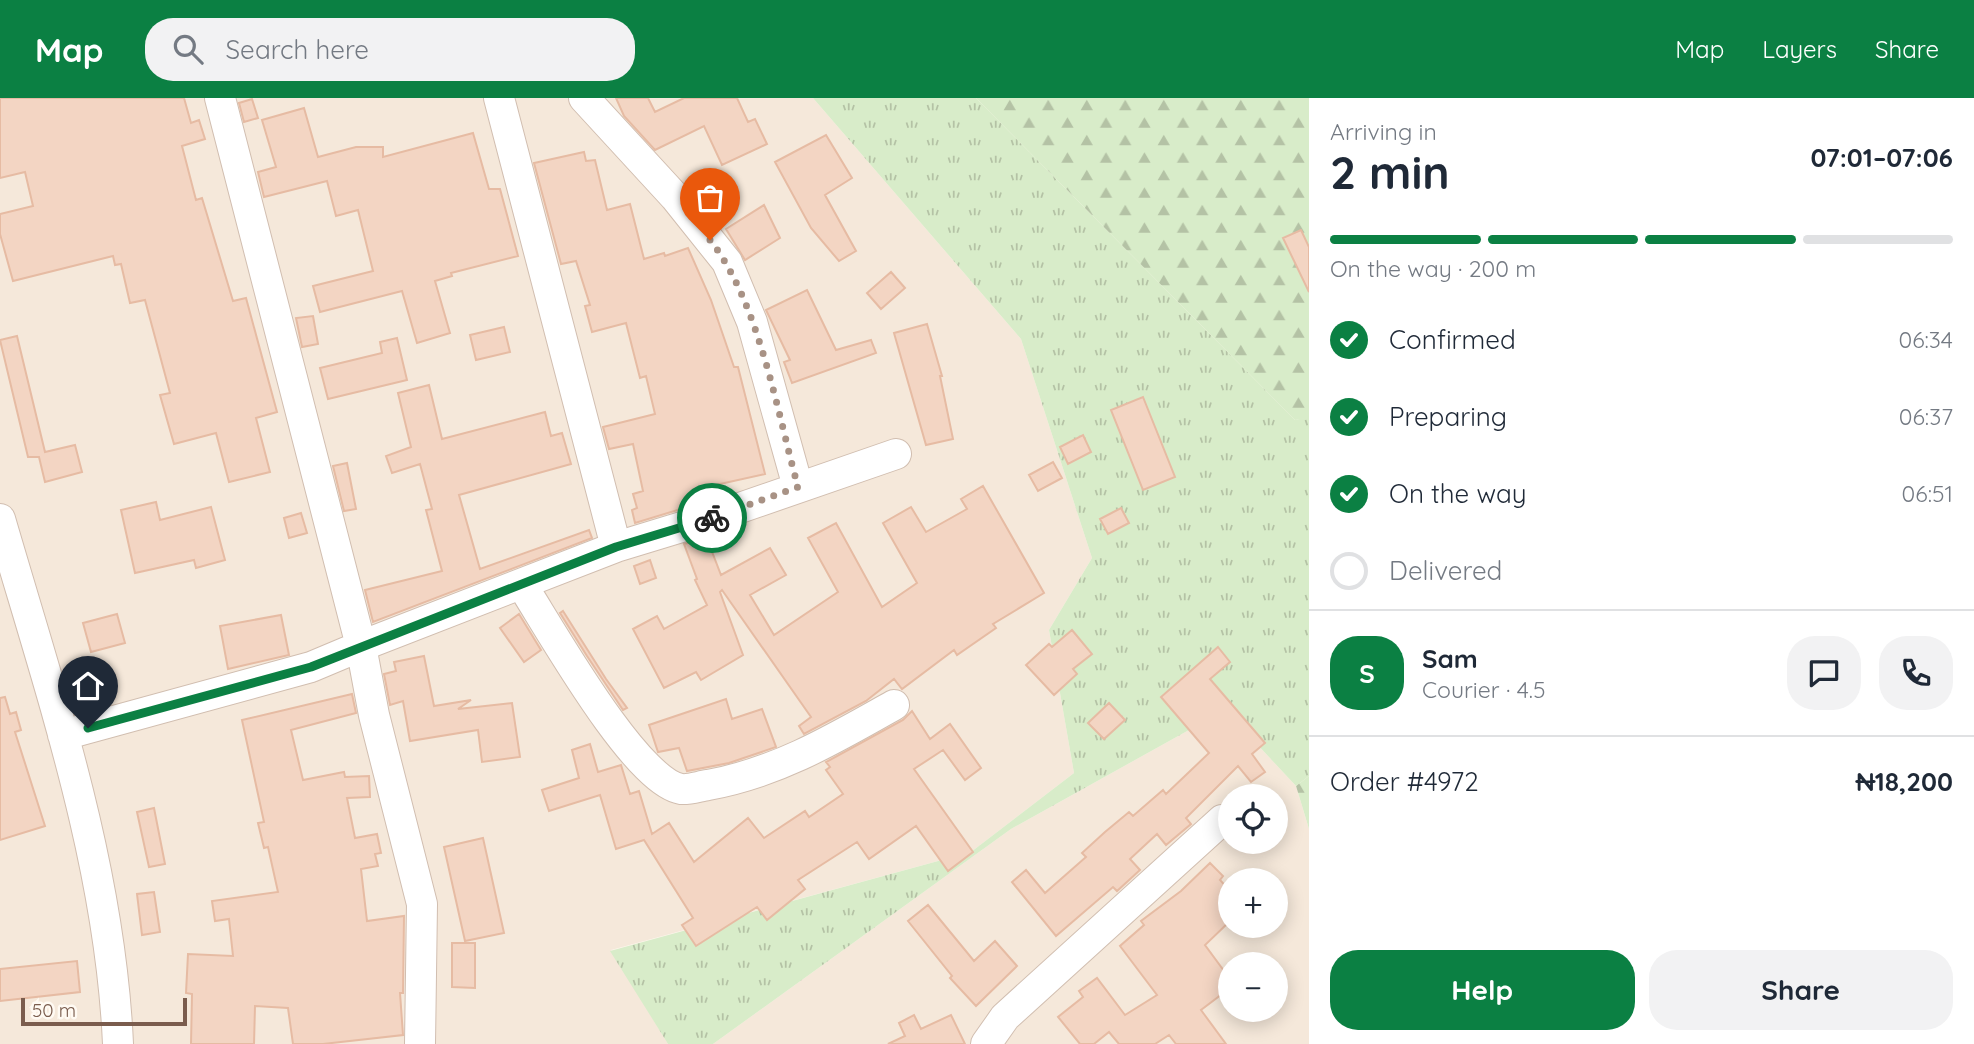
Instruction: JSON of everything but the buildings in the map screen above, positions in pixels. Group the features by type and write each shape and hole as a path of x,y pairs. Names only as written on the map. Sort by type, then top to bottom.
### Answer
{"street":[{"path":"220,98 361,646 374,715 422,904 420,1044"},
{"path":"499,98 616,547"},
{"path":"584,98 675,197 727,262 752,322 798,487"},
{"path":"63,735 311,667 616,547 708,519 896,454"},
{"path":"0,519 63,735 102,892 116,995 118,1044"},
{"path":"522,585 618,734 654,775 681,789 738,780 808,753 894,705"},
{"path":"986,1044 1005,1017 1218,824"}],"shaded area":[{"path":"0,98 813,98 1021,339 1092,558 1049,630 1074,773 971,852 611,950 668,1044 0,1044"},
{"path":"1225,710 1296,786 1309,829 1309,1044 713,1044 1011,829"}],"green space":[{"path":"813,98 976,98 1295,420 1309,417 1309,776 1296,786 1225,710 1011,829 713,1044 668,1044 610,951 971,852 1074,773 1049,630 1092,558 1021,339"},
{"path":"976,98 1309,98 1309,418 1295,420"},
{"path":"1309,776 1309,829 1296,786"}],"way so far":[{"path":"710,240 727,262 752,322 798,487 712,518"}],"route":[{"path":"88,728 311,667 616,547 712,518"}]}
